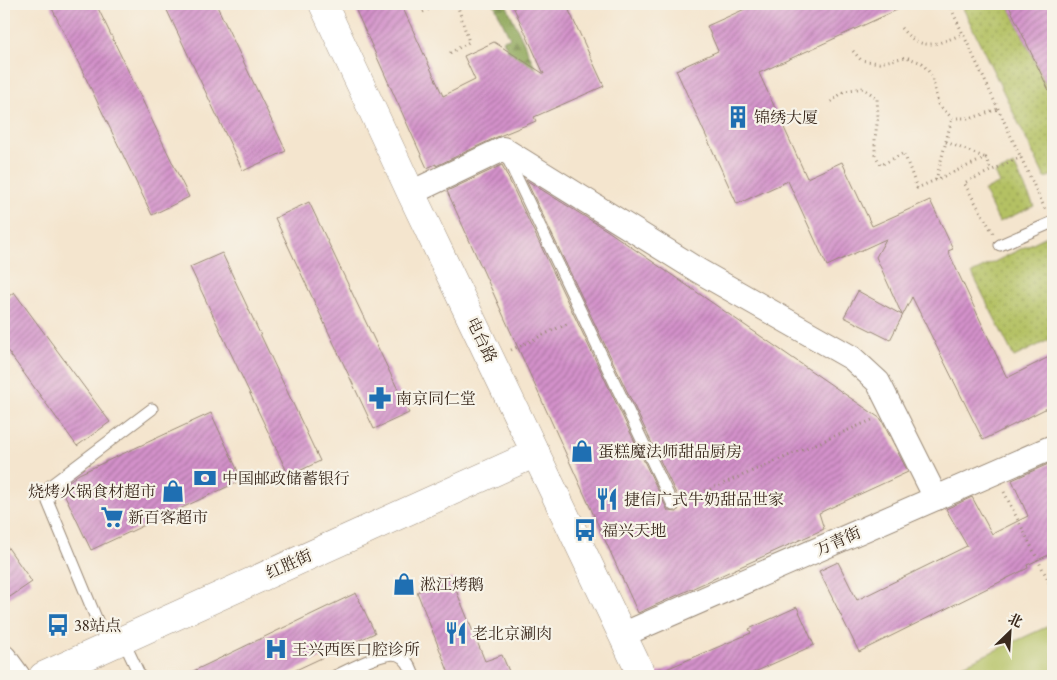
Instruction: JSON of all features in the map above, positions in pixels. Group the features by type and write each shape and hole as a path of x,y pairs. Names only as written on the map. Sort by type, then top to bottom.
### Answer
{"street":[{"name":"电台路","path":"323,4 411,193 642,676"},
{"path":"411,193 503,149 699,271 852,358 878,382 936,498"},
{"name":"万青街","path":"622,635 1053,447"},
{"name":"红胜街","path":"43,676 536,453"},
{"path":"4,657 18,676"}],"lane":[{"path":"503,149 673,505"},
{"path":"1000,245 1052,223"},
{"path":"140,676 115,643 48,502 50,486 152,409"},
{"path":"335,676 384,655 397,655 410,665 414,676"}],"path":[{"path":"423,12 440,4"},
{"path":"450,53 469,42 457,4"},
{"path":"949,4 1052,223"},
{"path":"901,28 910,39 928,45 963,34"},
{"path":"853,51 861,60 879,63 906,57 922,63 932,76 938,104 952,118 972,118 998,110"},
{"path":"831,102 844,91 863,88 877,98 878,117 875,155 881,165 904,153 917,188 986,158"},
{"path":"936,180 952,118"},
{"path":"946,142 986,158"},
{"path":"1000,245 964,183 1020,157"},
{"path":"986,158 990,171"},
{"path":"491,359 584,317"},
{"path":"673,505 876,418"},
{"path":"994,473 1053,590"}],"green space":[{"path":"494,4 506,4 537,71 521,78 503,40 510,38"},
{"path":"961,4 1008,4 1053,99 1053,175 1045,178"},
{"path":"1014,165 1034,206 999,222 984,191 1000,183 995,173"},
{"path":"1053,233 1053,338 1014,357 972,273"},
{"path":"1053,624 1053,676 939,676"}],"building":[{"path":"50,4 96,4 189,197 152,215"},
{"path":"164,4 216,4 286,151 243,171"},
{"path":"353,4 401,4 443,96 475,80 464,56 494,42 544,74 512,4 566,4 604,86 534,117 536,121 436,166 436,164 427,168"},
{"name":"锦绣大厦","path":"756,4 910,4 759,73 807,178 842,162 872,226 930,200 953,249 948,251 1007,378 1053,355 1053,405 983,440 912,297 890,340 844,317 858,291 902,315 876,257 886,239 827,266 788,181 737,204 676,70 718,51 707,26"},
{"path":"1008,4 1053,4 1053,99"},
{"path":"502,165 668,511 677,512 680,502 526,180 608,231 881,419 908,472 819,513 824,529 638,613 447,191"},
{"path":"309,202 409,413 374,429 275,218"},
{"path":"222,253 320,461 289,476 190,267"},
{"path":"14,292 110,422 77,446 4,346 4,300"},
{"path":"211,413 242,480 91,550 61,487 79,474"},
{"path":"1053,462 1053,553 1027,565 1028,568 859,652 819,571 838,562 857,600 967,546 946,509 972,497 992,534 1028,516 1012,480"},
{"path":"4,542 32,582 4,601"},
{"path":"451,578 485,661 502,655 511,676 450,676 417,592"},
{"path":"356,593 375,633 283,676 183,676"},
{"path":"797,607 814,645 746,676 657,676 657,673 751,633 749,629"}],"place":[{"name":"锦绣大厦","path":"738,117"},
{"name":"南京同仁堂","path":"380,398"},
{"name":"蛋糕魔法师甜品厨房","path":"582,451"},
{"name":"中国邮政储蓄银行","path":"205,478"},
{"name":"烧烤火锅食材超市","path":"173,491"},
{"name":"捷信广式牛奶甜品世家","path":"607,499"},
{"name":"新百客超市","path":"112,517"},
{"name":"福兴天地","path":"585,530"},
{"name":"淞江烤鹅","path":"404,584"},
{"name":"38站点","path":"58,625"},
{"name":"老北京涮肉","path":"456,633"},
{"name":"王兴西医口腔诊所","path":"276,649"}]}
